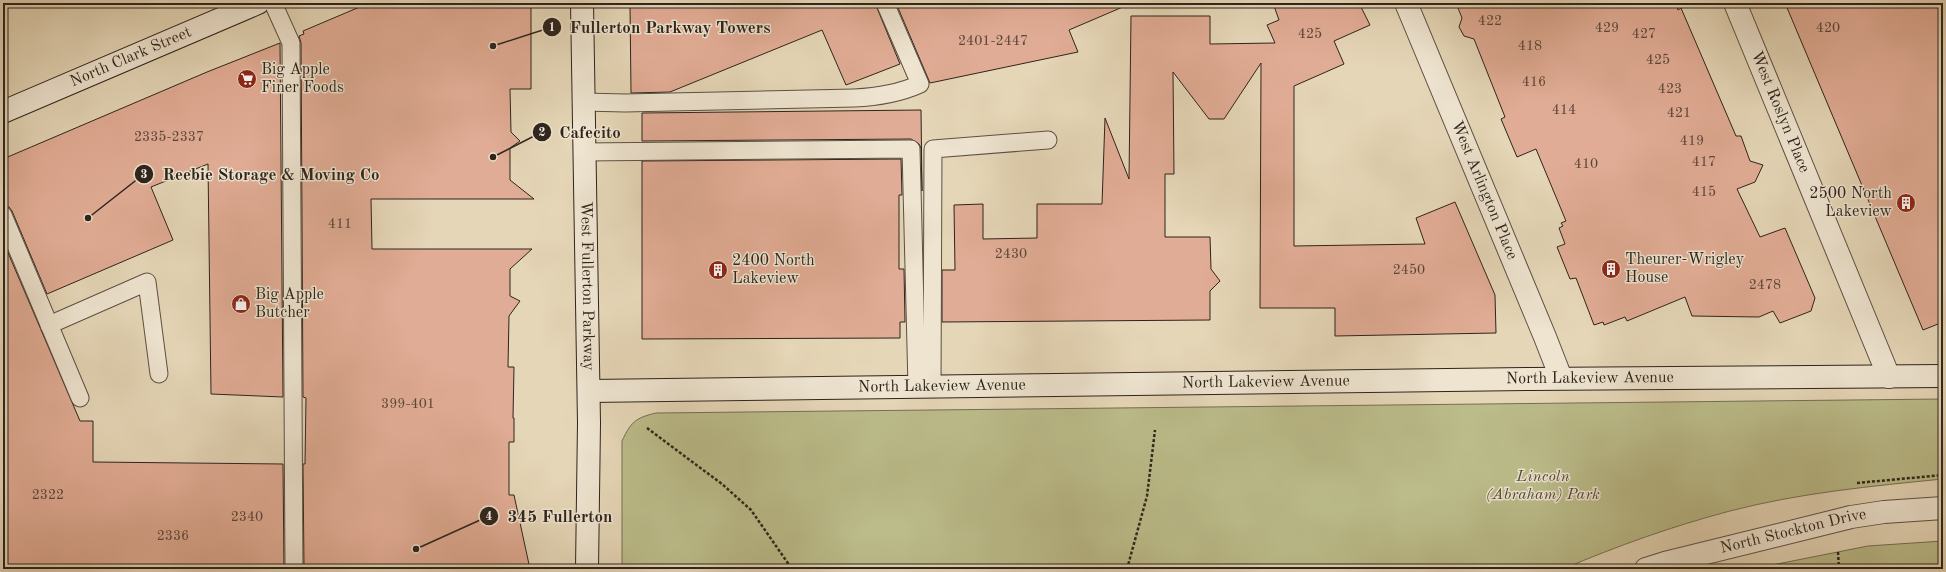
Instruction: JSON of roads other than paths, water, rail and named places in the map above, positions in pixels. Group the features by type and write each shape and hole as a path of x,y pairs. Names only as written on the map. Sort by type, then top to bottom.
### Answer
{"main road":[{"name":"North Clark Street","path":"3,112 258,3"},
{"name":"West Fullerton Parkway","path":"582,3 589,391 587,569"},
{"name":"West Arlington Place","path":"1406,3 1561,378"},
{"name":"West Roslyn Place","path":"1735,3 1889,377"},
{"name":"North Lakeview Avenue","path":"589,391 1561,378 1943,376"},
{"name":"North Stockton Drive","path":"1646,569 1672,561 1850,517 1884,512 1943,508"}],"lane":[{"path":"273,3 291,43 294,569"},
{"path":"583,102 633,103 854,98 881,96 904,91 920,84 885,3"},
{"path":"925,387 933,149 1048,140"},
{"path":"584,152 911,149 925,387"},
{"path":"3,215 80,398"},
{"path":"49,325 147,282 159,374"}],"place":[{"name":"Fullerton Parkway Towers","path":"493,46"},
{"name":"Big Apple Finer Foods","path":"247,79"},
{"name":"Cafecito","path":"493,157"},
{"name":"2500 North Lakeview","path":"1906,203"},
{"name":"Reebie Storage & Moving Co","path":"88,218"},
{"name":"Theurer-Wrigley House","path":"1611,269"},
{"name":"2400 North Lakeview","path":"718,270"},
{"name":"Big Apple Butcher","path":"241,304"},
{"name":"345 Fullerton","path":"416,549"}],"park label":[{"name":"Lincoln (Abraham) Park","path":"1543,486"}]}
